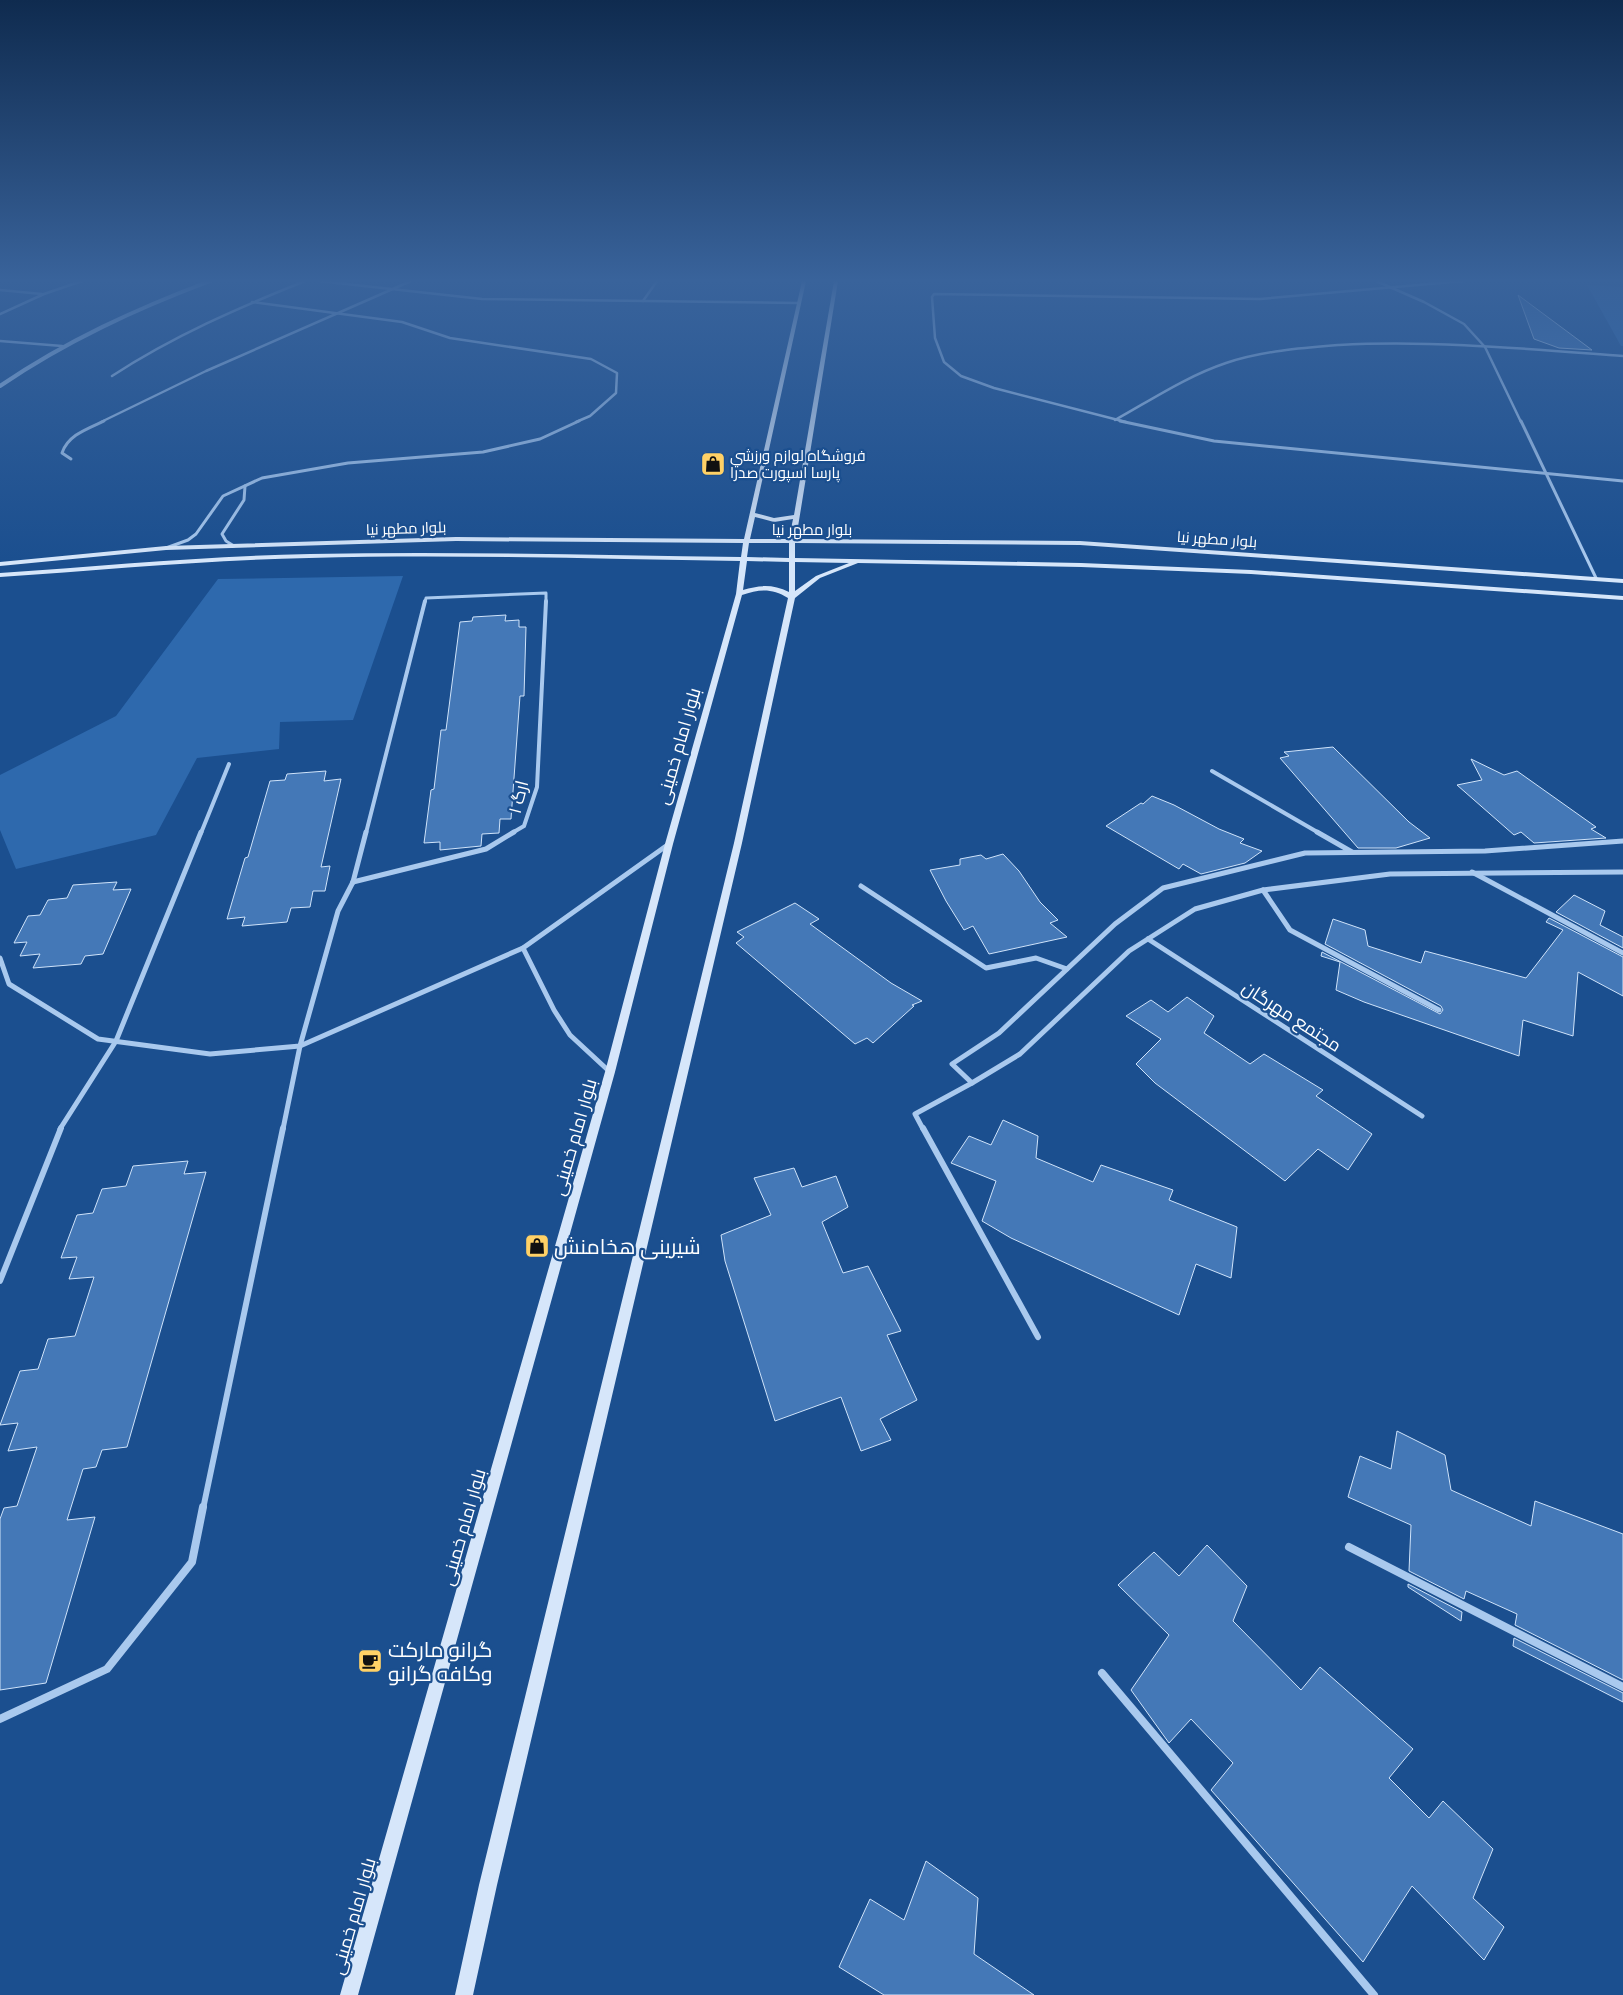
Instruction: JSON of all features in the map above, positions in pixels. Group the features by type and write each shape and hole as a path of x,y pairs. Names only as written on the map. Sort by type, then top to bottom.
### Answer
{"main road":[{"name":"بلوار امام خمینی","path":"349,1995 610,1072 669,844 739,594 746,542 782,374"},
{"path":"464,1995 488,1885 738,843 792,597 792,542 821,374"},
{"path":"752,514 774,520 797,516"},
{"name":"بلوار مطهر نیا","path":"0,564 166,548 456,539 1080,543 1623,581"},
{"path":"199,561 203,546"},
{"name":"بلوار مطهر نیا","path":"0,575 199,561 309,556 792,560 1081,565 1251,572 1623,598"},
{"path":"792,597 818,577 860,561"},
{"path":"739,594 755,588 768,587 780,589 792,597"}],"street":[{"path":"0,386 18,374"},
{"path":"71,459 62,453 64,444 77,434 200,374"},
{"path":"166,548 188,540 196,534 223,496 262,478 348,463 483,452 540,439 590,416 616,393 618,374"},
{"path":"959,374 994,388 1115,420 1214,441 1623,482"},
{"path":"1115,420 1198,374"},
{"path":"1498,374 1596,578"},
{"path":"234,546 222,534 244,500 245,486"},
{"name":"ارگ ۱","path":"546,594 537,787 524,826 486,849 353,882 426,598 546,594"},
{"path":"0,1281 62,1125 116,1041 228,764"},
{"path":"1212,771 1352,852"},
{"path":"972,1083 952,1064 999,1033 1115,924 1163,888 1305,852 1485,851 1623,842"},
{"path":"1,962 9,984 98,1039 210,1054 300,1046 523,948 669,844"},
{"path":"1472,872 1623,953"},
{"path":"1038,1337 915,1114 1020,1054 1129,951 1196,909 1263,890 1390,874 1623,872"},
{"path":"0,1719 107,1669 192,1562 300,1046 338,911 353,882"},
{"path":"861,886 986,968 1036,958 1067,969"},
{"path":"1263,890 1290,930 1439,1010"},
{"name":"مجتمع مهرگان","path":"1148,939 1422,1116"},
{"path":"523,948 554,1010 570,1035 610,1072"},
{"path":"1349,1547 1623,1687"},
{"path":"1102,1673 1374,1995"}],"shaded area":[{"path":"403,576 353,720 280,722 279,749 197,758 156,835 16,869 0,830 0,775 116,716 218,579"}],"building":[{"path":"506,615 505,621 519,620 519,627 526,627 524,696 520,696 511,819 500,819 499,833 482,834 481,846 440,850 440,842 424,843 431,790 434,789 441,730 446,730 460,622 472,621 473,617"},
{"path":"1333,747 1409,822 1430,838 1396,848 1358,848 1280,758 1289,756 1284,752"},
{"path":"1471,759 1504,775 1517,771 1596,827 1591,829 1606,838 1534,843 1521,832 1514,835 1457,785 1482,780"},
{"path":"326,771 324,781 341,779 321,867 330,866 325,891 313,891 310,907 291,908 287,922 242,926 245,917 227,919 245,858 248,857 270,781 285,780 287,774"},
{"path":"1152,796 1174,805 1219,829 1244,839 1240,843 1262,851 1245,863 1201,874 1183,864 1179,869 1106,826 1141,803 1143,804"},
{"path":"1003,854 1019,871 1040,902 1058,920 1050,923 1067,937 989,954 973,926 964,930 930,870 960,865 960,859 981,855 986,859"},
{"path":"117,882 113,890 131,889 103,954 85,956 81,964 33,968 40,954 20,956 27,942 14,943 28,916 40,915 48,900 67,898 73,885"},
{"path":"1574,895 1605,911 1600,925 1623,937 1623,948 1556,912"},
{"path":"795,903 819,919 810,924 891,983 922,1001 912,1005 914,1006 873,1043 867,1038 855,1044 736,943 744,937 737,932"},
{"path":"1549,918 1623,957 1623,996 1578,972 1573,1036 1523,1020 1519,1056 1364,1002 1336,990 1340,962 1321,956 1322,952 1440,1014 1443,1010 1441,1006 1325,944 1333,919 1365,930 1368,946 1421,963 1425,951 1526,978 1563,930 1546,922"},
{"path":"1187,997 1214,1016 1204,1033 1250,1064 1264,1054 1323,1090 1316,1096 1372,1134 1348,1170 1318,1149 1285,1181 1155,1083 1136,1064 1161,1039 1126,1016 1151,1000 1168,1012"},
{"path":"1003,1120 1038,1136 1036,1158 1093,1182 1101,1165 1173,1190 1169,1200 1237,1227 1231,1278 1196,1264 1179,1315 1011,1238 982,1221 996,1181 951,1163 969,1136 991,1145"},
{"path":"188,1161 184,1174 206,1172 127,1447 102,1450 96,1467 83,1469 67,1520 95,1517 46,1683 0,1690 0,1519 4,1508 17,1506 37,1447 8,1451 18,1423 0,1425 20,1371 38,1369 48,1339 75,1336 94,1277 69,1279 77,1257 61,1258 77,1215 93,1213 102,1189 126,1186 133,1166"},
{"path":"794,1168 802,1187 836,1176 848,1207 822,1222 843,1273 868,1266 901,1331 887,1335 917,1400 880,1419 891,1440 861,1451 841,1397 775,1421 725,1261 721,1235 771,1215 754,1178"},
{"path":"1397,1431 1445,1455 1451,1490 1531,1526 1535,1501 1623,1534 1623,1680 1515,1625 1517,1614 1466,1591 1464,1599 1409,1571 1411,1525 1348,1497 1360,1456 1391,1469"},
{"path":"1207,1545 1247,1586 1233,1621 1301,1690 1320,1667 1413,1749 1389,1778 1429,1818 1443,1801 1493,1849 1473,1898 1504,1927 1484,1960 1412,1886 1363,1962 1211,1790 1233,1763 1191,1719 1169,1743 1131,1690 1169,1635 1118,1585 1154,1552 1179,1576"},
{"path":"1408,1584 1462,1612 1461,1621 1408,1587"},
{"path":"1514,1638 1623,1693 1623,1702 1513,1646"},
{"path":"926,1861 978,1898 974,1954 1034,1995 884,1995 839,1967 870,1899 904,1920"}],"place":[{"name":"فروشگاه لوازم ورزشي پارسا اسپورت صدرا","path":"713,464"},
{"name":"شیرینی هخامنش","path":"537,1246"},
{"name":"گرانو مارکت وکافه گرانو","path":"370,1661"}]}
